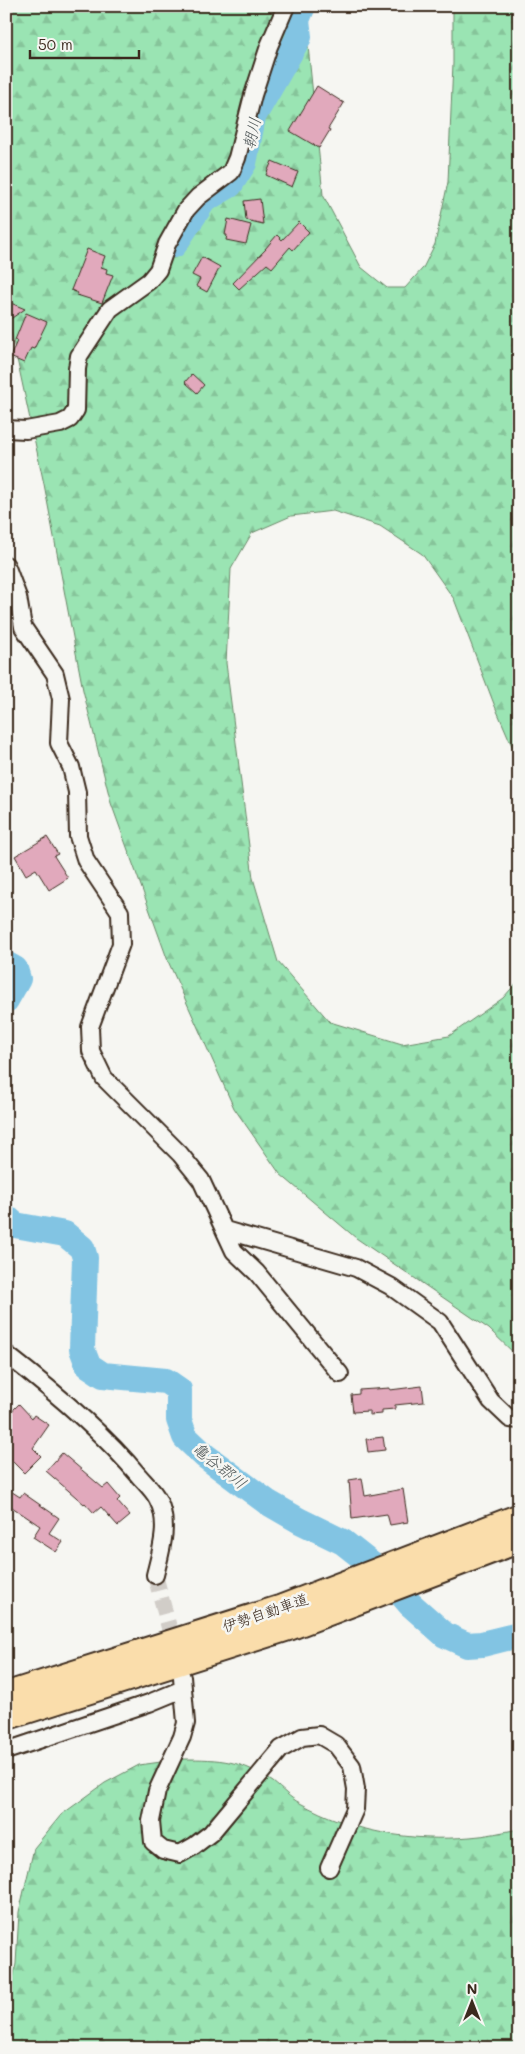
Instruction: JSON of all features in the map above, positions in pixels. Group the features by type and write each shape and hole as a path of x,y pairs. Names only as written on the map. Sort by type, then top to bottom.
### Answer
{"highway":[{"name":"伊勢自動車道","path":"6,1717 286,1617 401,1573 519,1517"},
{"name":"伊勢自動車道","path":"401,1573 519,1540"},
{"name":"伊勢自動車道","path":"6,1695 286,1617"}],"street":[{"path":"6,428 26,430 60,424 70,419 76,410 79,356 110,309 149,281 158,270 167,244 186,210 198,197 231,172 237,158 253,94 286,6"},
{"path":"6,565 18,597 23,628 55,674 61,700 59,743 71,767 77,792 78,836 86,861 120,912 122,944 90,1027 91,1051 104,1078 180,1154 201,1180 234,1251 257,1273 340,1374"},
{"path":"225,1230 356,1268 390,1286 440,1322 491,1401 510,1419 519,1420"},
{"path":"6,1354 40,1380 124,1458 158,1500 164,1540 156,1575"},
{"path":"6,1751 149,1703 182,1683 186,1722 182,1737 157,1791 151,1821 153,1842 163,1850 180,1854 194,1846 211,1833 281,1749 302,1737 319,1735 336,1745 352,1766 356,1789 355,1809 329,1868"}],"green space":[{"path":"6,6 304,6 323,195 361,267 387,288 405,288 423,268 435,244 448,182 453,63 453,6 519,6 519,762 494,704 454,599 422,554 380,526 333,511 291,516 252,533 231,569 226,663 253,878 278,962 330,1022 402,1044 449,1036 503,998 519,980 519,1358 489,1329 356,1238 280,1174 234,1108 168,961 111,803 83,690 44,484 6,308"},
{"path":"183,1759 220,1760 251,1769 273,1782 296,1801 320,1813 361,1828 382,1833 426,1838 448,1838 482,1836 519,1829 519,2048 6,2048 6,2014 16,1964 19,1912 34,1848 61,1815 105,1783 139,1765"}],"building":[{"path":"317,86 344,103 319,148 290,131"},
{"path":"272,161 298,172 292,187 266,175"},
{"path":"260,199 263,224 246,220 244,201"},
{"path":"228,219 251,225 246,244 226,240"},
{"path":"299,222 309,232 293,250 290,247 272,268 267,264 239,289 233,283 277,235 282,240"},
{"path":"87,249 105,256 101,267 107,269 106,273 113,275 102,303 77,295 78,293 71,290"},
{"path":"202,257 220,267 207,292 196,286 200,279 192,275"},
{"path":"6,301 25,309 6,322"},
{"path":"26,313 47,322 34,349 31,348 24,363 10,357"},
{"path":"192,374 204,385 197,393 185,382"},
{"path":"47,837 58,854 54,856 68,878 49,890 36,869 26,875 15,856"},
{"path":"422,1386 424,1402 395,1405 395,1409 382,1410 382,1414 369,1415 369,1411 353,1412 351,1395 359,1394 359,1390 390,1388 390,1390"},
{"path":"19,1404 32,1418 34,1415 49,1425 33,1448 41,1456 24,1473 6,1455 6,1417"},
{"path":"383,1437 385,1450 368,1452 366,1439"},
{"path":"62,1453 103,1488 108,1484 120,1498 117,1501 130,1516 118,1526 101,1507 94,1513 85,1503 46,1471"},
{"path":"362,1478 365,1496 403,1489 408,1522 390,1525 387,1514 352,1519 349,1480"},
{"path":"6,1488 20,1497 23,1493 59,1518 49,1533 63,1542 56,1552 33,1537 40,1526 6,1503"}],"waterway":[{"name":"朝川","path":"174,245 204,200 230,185 244,163 253,117 299,37 297,20 303,6"},
{"name":"亀谷郡川","path":"6,964 15,969 18,979 6,1000"},
{"name":"亀谷郡川","path":"6,1217 15,1225 65,1234 82,1248 85,1258 82,1349 88,1365 103,1375 166,1381 179,1390 179,1420 185,1437 205,1456 267,1502 343,1542 386,1576 410,1604 445,1635 467,1645 482,1644 519,1635"}],"tunnel":[{"path":"155,1575 175,1650"}]}
